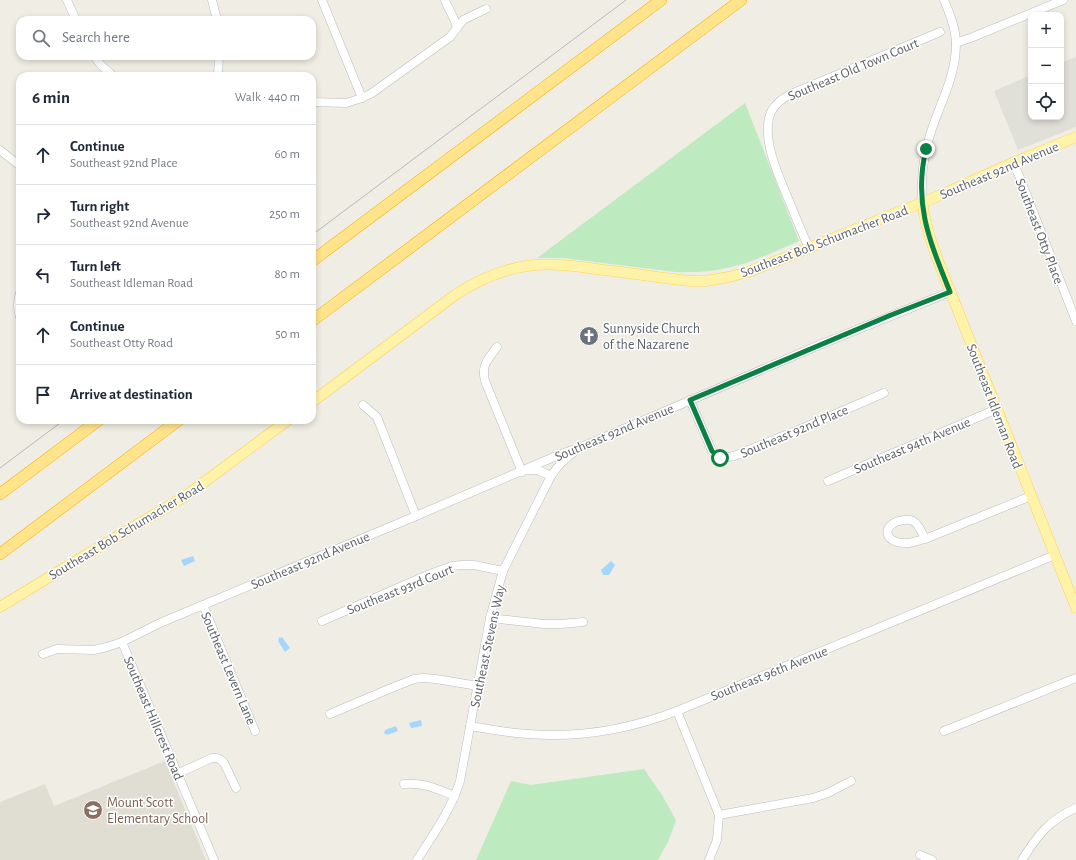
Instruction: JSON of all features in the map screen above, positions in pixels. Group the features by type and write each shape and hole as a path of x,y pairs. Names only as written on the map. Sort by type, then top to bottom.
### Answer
{"highway":[{"path":"316,258 660,0"},
{"path":"316,318 741,0"},
{"path":"0,494 94,424"},
{"path":"0,554 174,424"}],"main road":[{"name":"Southeast 92nd Avenue","path":"922,202 1076,137"},
{"name":"Southeast Bob Schumacher Road","path":"316,399 455,295 478,281 498,273 533,265 551,264 672,279 705,281 729,278 809,248 922,202"},
{"name":"Southeast Idleman Road","path":"922,202 930,239 950,292 1076,608"},
{"name":"Southeast Bob Schumacher Road","path":"0,607 184,497 283,424"}],"street":[{"path":"68,0 74,16"},
{"path":"212,0 216,16"},
{"path":"322,0 362,98"},
{"path":"445,0 457,28"},
{"path":"922,202 923,161 930,135 951,77 956,43 954,26 944,0"},
{"path":"956,43 1063,0"},
{"path":"316,102 346,103 372,93 450,37 463,20 486,9"},
{"name":"Southeast Old Town Court","path":"809,248 772,158 768,134 768,122 771,112 784,97 940,32"},
{"path":"97,60 109,72"},
{"path":"218,72 219,60"},
{"path":"0,150 16,163"},
{"name":"Southeast Otty Place","path":"1012,163 1018,173 1076,321"},
{"name":"Southeast 92nd Avenue","path":"43,654 57,649 94,650 122,642 160,623 950,292"},
{"path":"497,347 484,366 484,381 522,472"},
{"name":"Southeast 92nd Place","path":"690,400 712,451 720,458 726,458 803,428 884,393"},
{"path":"363,405 377,417 416,516"},
{"name":"Southeast 94th Avenue","path":"828,481 997,409"},
{"name":"Southeast Stevens Way","path":"417,860 446,814 455,796 461,776 490,618 503,571 552,476 564,459 584,446"},
{"name":"Southeast 92nd Avenue","path":"522,472 538,470 552,476"},
{"path":"925,539 1031,496"},
{"name":"Southeast 96th Avenue","path":"470,726 510,732 551,735 585,733 638,724 677,711 1055,555"},
{"name":"Southeast 93rd Court","path":"322,621 430,574 452,566 474,564 503,571"},
{"name":"Southeast Levern Lane","path":"203,605 255,731"},
{"path":"490,618 544,624 583,622"},
{"name":"Southeast Hillcrest Road","path":"122,642 214,860"},
{"path":"944,731 1076,678"},
{"path":"330,714 414,680 436,679 478,686"},
{"path":"677,711 719,815 717,840 709,860"},
{"path":"177,774 212,758 219,758 224,763 236,788"},
{"path":"719,815 812,798 828,793 851,781"},
{"path":"404,784 425,785 455,796"},
{"path":"1022,860 1045,828 1056,819 1076,808"},
{"path":"920,855 932,860"}],"shaded area":[{"path":"1076,57 1076,127 1018,150 994,91 1028,76 1028,120 1064,120 1064,62"},
{"name":"Mount Scott Elementary School","path":"165,761 206,860 0,860 0,802 45,784 54,806"}],"green space":[{"path":"745,103 799,241 746,263 701,272 675,272 563,258 537,258"},
{"path":"644,769 662,795 676,820 669,840 658,860 476,860 511,781 531,785"}],"water":[{"path":"193,556 195,561 184,566 181,560"},
{"path":"611,561 615,565 609,575 603,575 601,570"},
{"path":"280,637 282,637 290,648 285,652 278,641"},
{"path":"421,720 422,726 411,728 409,723"},
{"path":"396,726 398,731 387,735 385,734 385,730"}],"tram line":[{"path":"316,232 626,0"},
{"path":"0,468 59,424"}],"place":[{"name":"Sunnyside Church of the Nazarene","path":"589,336"},
{"name":"Mount Scott Elementary School","path":"93,810"}],"route":[{"path":"720,458 712,451 690,400 903,310 950,292 930,239 924,216 921,186 923,161 926,149"}]}
